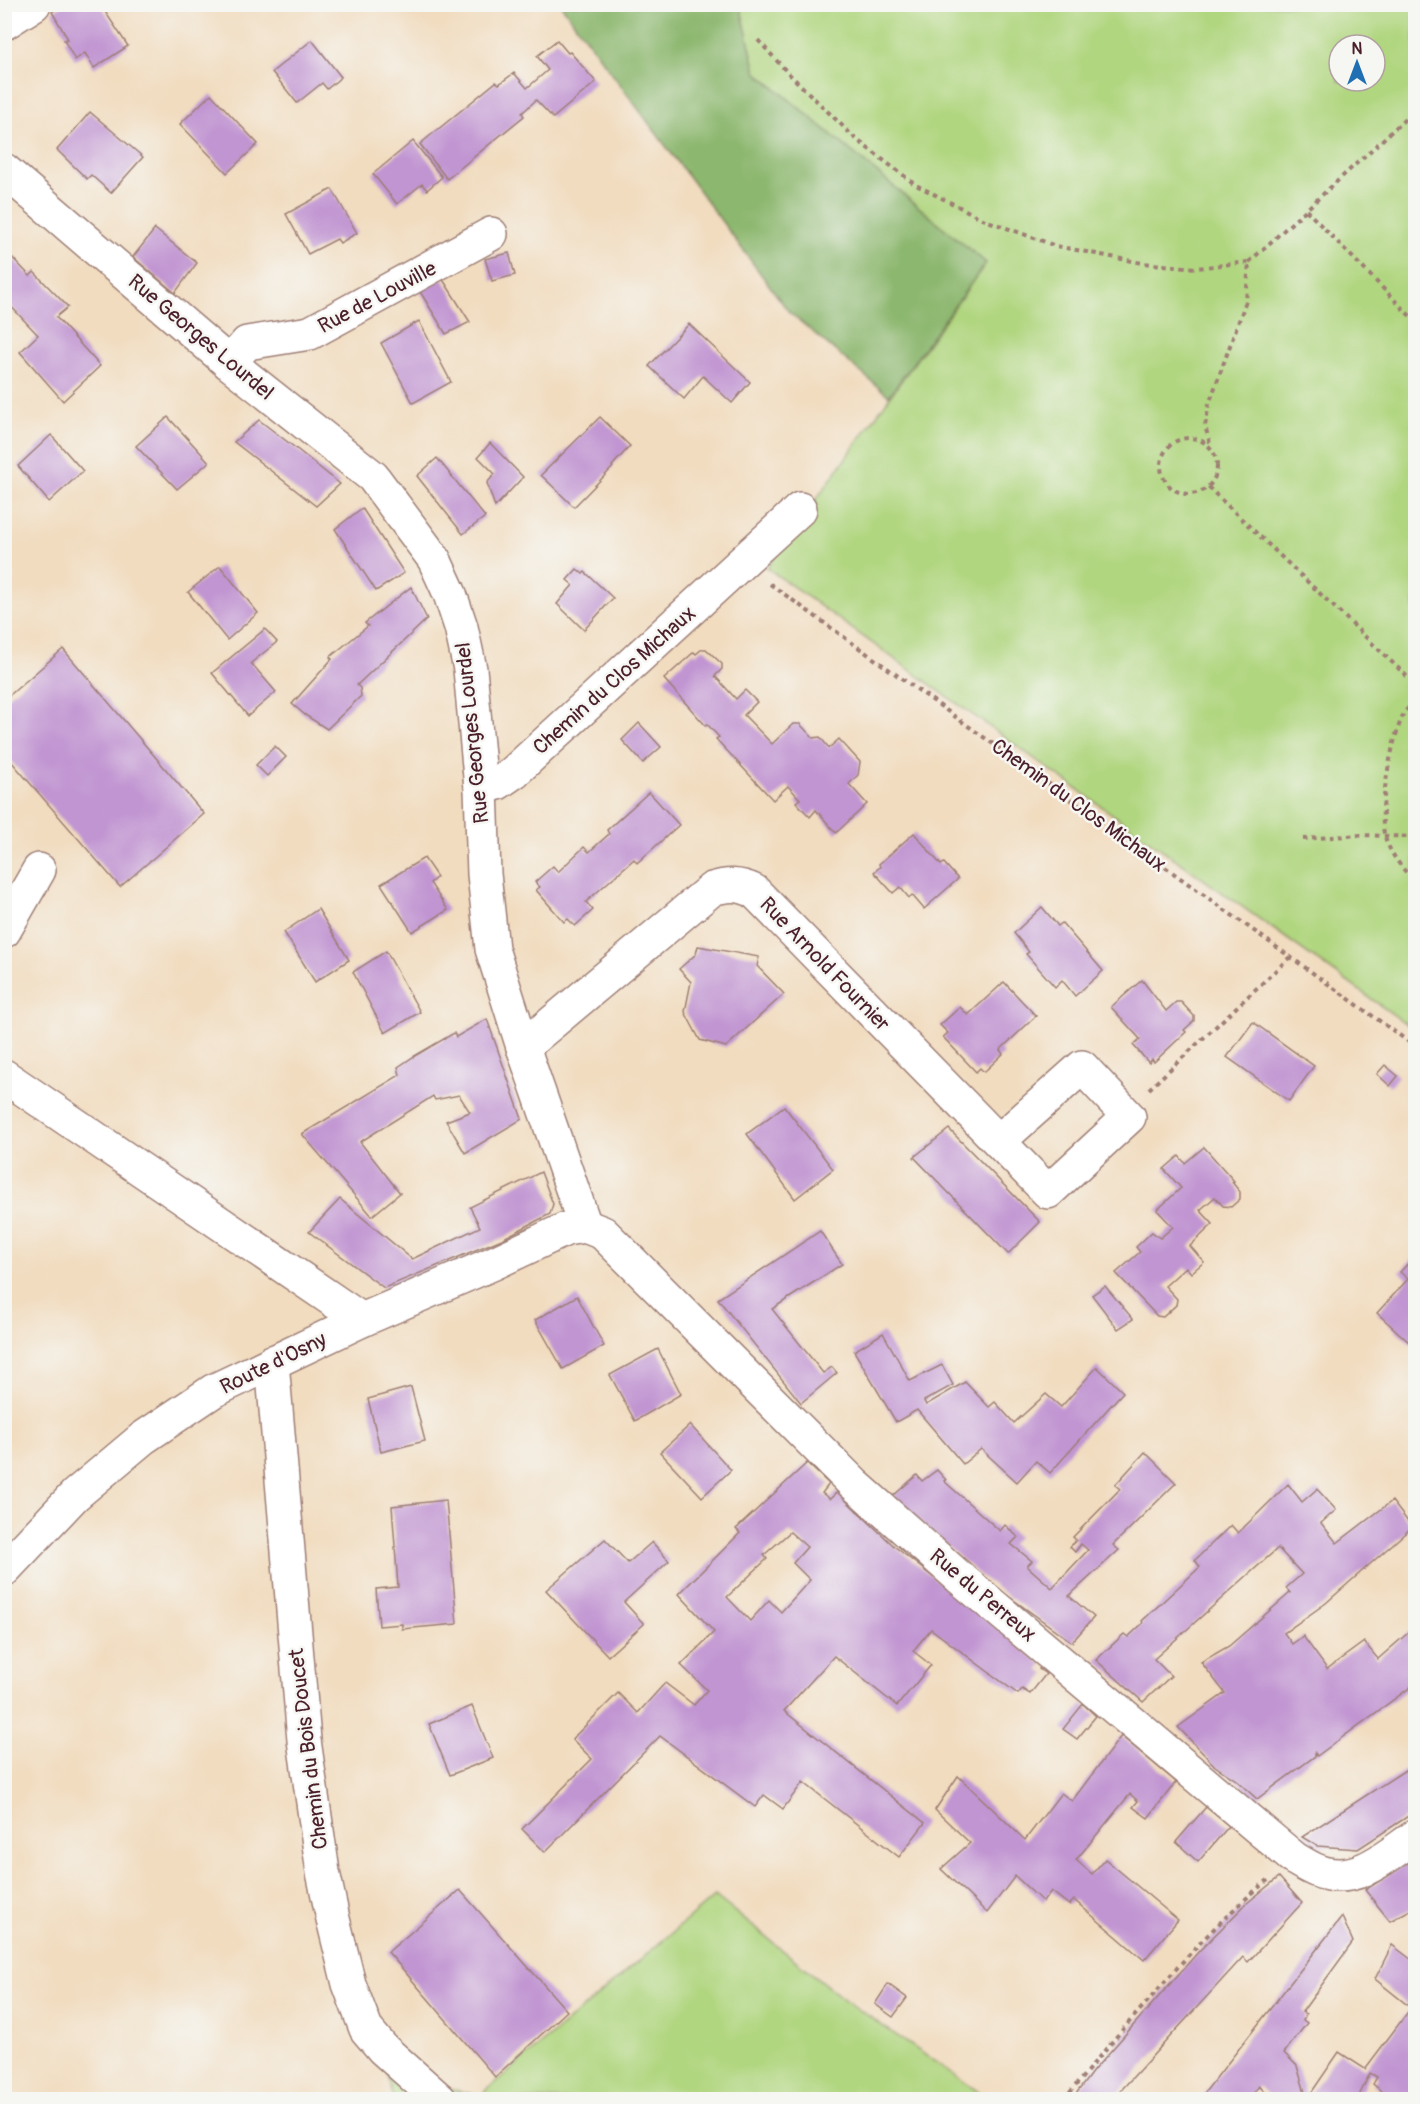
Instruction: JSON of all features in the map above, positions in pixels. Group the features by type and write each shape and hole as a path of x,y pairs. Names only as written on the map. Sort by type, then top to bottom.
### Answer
{"street":[{"path":"4,23 34,4"},
{"name":"Rue Georges Lourdel","path":"4,170 229,363 373,477 434,559 450,594 461,627 470,669 481,788 484,874 492,949 523,1047 585,1226"},
{"name":"Rue de Louville","path":"229,363 247,343 310,333 491,234"},
{"name":"Chemin du Clos Michaux","path":"481,788 498,783 514,772 800,509"},
{"path":"4,931 39,870"},
{"name":"Rue Arnold Fournier","path":"523,1047 712,889 725,884 741,885 754,891 1048,1192 1129,1117 1124,1112"},
{"path":"999,1141 1082,1067 1124,1112"},
{"path":"4,1076 362,1320"},
{"name":"Route d'Osny","path":"4,1570 75,1495 143,1438 213,1391 362,1320 566,1229 585,1226"},
{"name":"Rue du Perreux","path":"585,1226 603,1233 854,1484 959,1577 1295,1859 1323,1873 1361,1872 1416,1836"},
{"name":"Chemin du Bois Doucet","path":"272,1362 304,1740 323,1872 333,1919 349,1984 366,2029 383,2049 440,2100"}],"path":[{"path":"758,40 787,72 857,140 915,185 985,220 1056,246 1142,263 1196,268 1249,262 1416,109"},
{"path":"1306,210 1416,322"},
{"path":"1211,447 1198,439 1183,437 1170,444 1162,457 1161,472 1167,485 1180,493 1195,494 1208,487 1216,475 1217,460 1205,426 1209,405 1246,301 1249,262"},
{"path":"1208,487 1416,685"},
{"name":"Chemin du Clos Michaux","path":"742,564 1416,1047"},
{"path":"1416,702 1404,713 1392,752 1383,811 1384,836 1395,859 1416,883"},
{"path":"1303,839 1361,835 1416,837"},
{"path":"1124,1112 1290,957"},
{"path":"1064,2100 1194,1947 1243,1900 1295,1859"}],"green space":[{"path":"561,5 740,5 756,72 986,263 889,396 789,312"},
{"path":"740,5 1415,5 1415,1030 767,568 986,263 756,72"},
{"path":"715,1896 845,2000 989,2099 393,2100 387,2074 480,2096"}],"building":[{"path":"63,4 100,4 128,46 94,68 85,53 75,60 64,40 68,39 52,12"},
{"path":"312,40 341,77 327,89 322,83 297,103 272,72"},
{"path":"557,40 596,82 553,118 536,100 522,113 524,116 447,179 420,144 496,82 499,84 514,73 527,88 548,70 537,56"},
{"path":"211,94 258,144 227,173 180,124"},
{"path":"90,112 143,157 111,193 91,175 87,179 57,150"},
{"path":"413,141 442,177 427,190 422,184 397,204 373,174"},
{"path":"332,189 357,233 340,243 337,239 308,254 286,214"},
{"path":"155,229 197,263 175,293 133,257"},
{"path":"4,249 30,276 34,272 68,307 56,317 100,366 63,401 20,352 38,335 4,299"},
{"path":"509,253 515,275 492,281 485,259"},
{"path":"442,278 470,322 446,334 419,290"},
{"path":"419,321 451,382 413,403 381,343"},
{"path":"689,324 750,382 732,403 703,376 684,399 649,366"},
{"path":"168,417 209,462 177,489 136,446"},
{"path":"600,417 630,446 574,507 541,475"},
{"path":"259,420 340,484 316,506 234,442"},
{"path":"51,435 83,471 49,502 18,466"},
{"path":"490,443 523,477 495,507 487,483 495,474 478,457"},
{"path":"437,458 485,517 463,534 417,476"},
{"path":"362,508 404,573 376,591 335,529"},
{"path":"220,566 258,613 227,640 188,592"},
{"path":"577,569 583,574 585,572 613,598 584,630 557,604 573,585 567,580"},
{"path":"411,587 427,619 357,685 361,696 327,729 292,704 332,659 330,657 368,626 365,623"},
{"path":"265,629 277,642 251,663 276,692 248,716 212,673"},
{"path":"63,649 204,814 120,887 4,753 4,700"},
{"path":"706,649 722,664 722,669 715,676 736,699 745,690 757,702 744,715 772,744 793,724 800,724 813,738 820,737 829,748 839,739 860,762 858,775 849,784 867,804 836,833 816,810 810,817 796,802 800,799 788,786 773,800 716,739 719,737 707,724 706,726 664,679 694,652 696,654"},
{"path":"639,723 661,747 643,763 622,740"},
{"path":"275,746 286,757 267,776 256,765"},
{"path":"649,792 679,825 637,863 634,859 586,902 593,910 575,926 568,919 564,922 536,890 540,887 535,882 553,866 558,872 584,847 589,852 609,834 607,830"},
{"path":"914,833 941,865 944,863 958,879 924,909 912,895 909,898 900,887 893,893 874,872 880,867 879,864"},
{"path":"424,858 437,877 430,883 448,910 412,932 381,884"},
{"path":"1042,907 1058,926 1062,923 1103,971 1075,996 1062,980 1055,987 1026,954 1029,952 1014,933"},
{"path":"318,909 349,960 315,982 284,932"},
{"path":"698,946 759,957 757,966 784,994 726,1047 700,1040 685,1012 691,982 679,969 696,954"},
{"path":"386,951 420,1012 385,1033 353,972"},
{"path":"1142,980 1166,1011 1176,1002 1181,1002 1194,1016 1194,1021 1184,1030 1186,1032 1154,1062 1152,1059 1149,1063 1133,1045 1140,1039 1111,1007"},
{"path":"1004,982 1036,1016 1000,1050 1003,1054 984,1072 980,1068 976,1072 943,1037 948,1033 940,1025 960,1007 968,1015"},
{"path":"487,1019 522,1119 465,1153 446,1121 470,1112 459,1095 435,1100 433,1096 360,1142 400,1193 372,1216 302,1134 400,1075 398,1067 413,1057 454,1033 456,1037"},
{"path":"1253,1022 1314,1066 1289,1101 1227,1057"},
{"path":"1385,1065 1398,1076 1390,1086 1377,1074"},
{"path":"784,1106 833,1169 795,1199 747,1134"},
{"path":"949,1129 1040,1222 1008,1254 914,1157"},
{"path":"1204,1147 1234,1181 1232,1182 1240,1192 1240,1199 1231,1207 1223,1206 1215,1197 1200,1210 1213,1224 1190,1246 1204,1262 1191,1273 1186,1267 1165,1286 1177,1299 1176,1305 1163,1317 1157,1316 1116,1273 1140,1252 1136,1247 1152,1232 1160,1238 1173,1227 1157,1210 1181,1188 1164,1169 1179,1156 1185,1163"},
{"path":"541,1172 553,1204 550,1214 502,1239 384,1288 309,1232 340,1199 412,1259 480,1227 470,1207"},
{"path":"820,1231 842,1264 772,1309 823,1373 832,1367 837,1373 801,1403 718,1299"},
{"path":"1416,1255 1416,1339 1411,1344 1377,1313 1408,1279 1400,1272"},
{"path":"1105,1286 1133,1319 1118,1329 1092,1295"},
{"path":"577,1296 604,1346 563,1369 535,1320"},
{"path":"883,1333 910,1381 942,1365 953,1385 924,1401 926,1405 965,1382 989,1407 995,1402 1014,1423 1046,1394 1061,1407 1097,1367 1123,1392 1050,1473 1036,1461 1017,1482 981,1449 963,1464 917,1410 896,1422 854,1351"},
{"path":"658,1349 681,1394 635,1421 610,1375"},
{"path":"411,1387 425,1441 381,1452 368,1399"},
{"path":"690,1425 731,1470 702,1497 660,1452"},
{"path":"1145,1452 1176,1483 1113,1545 1119,1550 1069,1596 1094,1617 1072,1642 983,1578 893,1496 917,1475 922,1481 937,1470 946,1480 944,1481 1000,1531 1005,1525 1018,1537 1011,1544 1032,1561 1027,1566 1052,1588 1088,1550 1081,1544 1075,1552 1070,1547 1076,1540 1073,1537 1120,1489 1115,1485"},
{"path":"807,1463 829,1484 822,1493 830,1499 837,1492 894,1546 1042,1664 1039,1669 1046,1674 1030,1694 1022,1689 1018,1694 931,1629 913,1651 931,1665 897,1706 834,1656 784,1711 925,1823 899,1857 803,1782 783,1809 764,1795 755,1807 660,1736 545,1852 522,1829 592,1759 572,1739 618,1693 638,1713 665,1683 694,1705 707,1690 681,1665 714,1632 679,1594 740,1533 736,1529","holes":["790,1532 807,1547 793,1563 810,1580 781,1612 769,1600 750,1621 727,1597 767,1559 764,1555"]},
{"path":"1288,1484 1302,1502 1317,1489 1336,1510 1321,1523 1337,1543 1392,1501 1412,1527 1326,1603 1284,1633 1292,1644 1303,1636 1327,1669 1364,1642 1378,1659 1416,1626 1416,1683 1317,1756 1315,1753 1315,1756 1257,1799 1236,1780 1215,1766 1178,1727 1225,1693 1201,1662 1229,1646 1290,1593 1286,1588 1302,1574 1278,1548 1154,1659 1171,1676 1143,1702 1096,1660 1124,1634 1128,1637 1200,1567 1195,1560 1231,1525 1238,1533"},
{"path":"446,1500 457,1624 402,1629 402,1624 379,1626 376,1589 398,1587 392,1506"},
{"path":"605,1539 628,1563 652,1542 669,1561 624,1602 644,1624 608,1656 546,1590"},
{"path":"1083,1704 1096,1716 1077,1739 1063,1729"},
{"path":"472,1706 493,1758 450,1775 429,1724"},
{"path":"1121,1736 1176,1782 1148,1818 1133,1807 1138,1801 1130,1794 1076,1860 1092,1874 1105,1859 1178,1920 1144,1960 1074,1900 1069,1905 1051,1891 1043,1902 1015,1876 987,1913 941,1869 970,1843 935,1810 958,1776 1025,1840 1061,1793 1072,1801"},
{"path":"1416,1763 1416,1811 1358,1849 1317,1846 1302,1837"},
{"path":"1206,1807 1229,1826 1198,1862 1176,1842"},
{"path":"1416,1857 1416,1907 1390,1921 1365,1890"},
{"path":"1279,1877 1302,1903 1248,1962 1243,1957 1112,2100 1082,2100 1076,2094 1093,2071 1200,1950 1247,1903"},
{"path":"460,1890 567,2011 495,2077 388,1952"},
{"path":"1342,1917 1353,1942 1302,2012 1306,2014 1303,2020 1307,2023 1284,2053 1297,2066 1307,2099 1339,2052 1365,2069 1411,2008 1375,1979 1392,1945 1416,1963 1416,2100 1392,2100 1373,2084 1377,2077 1370,2073 1357,2100 1273,2100 1259,2086 1249,2100 1206,2100 1202,2096"},
{"path":"888,1984 907,1998 893,2017 875,2004"}]}
